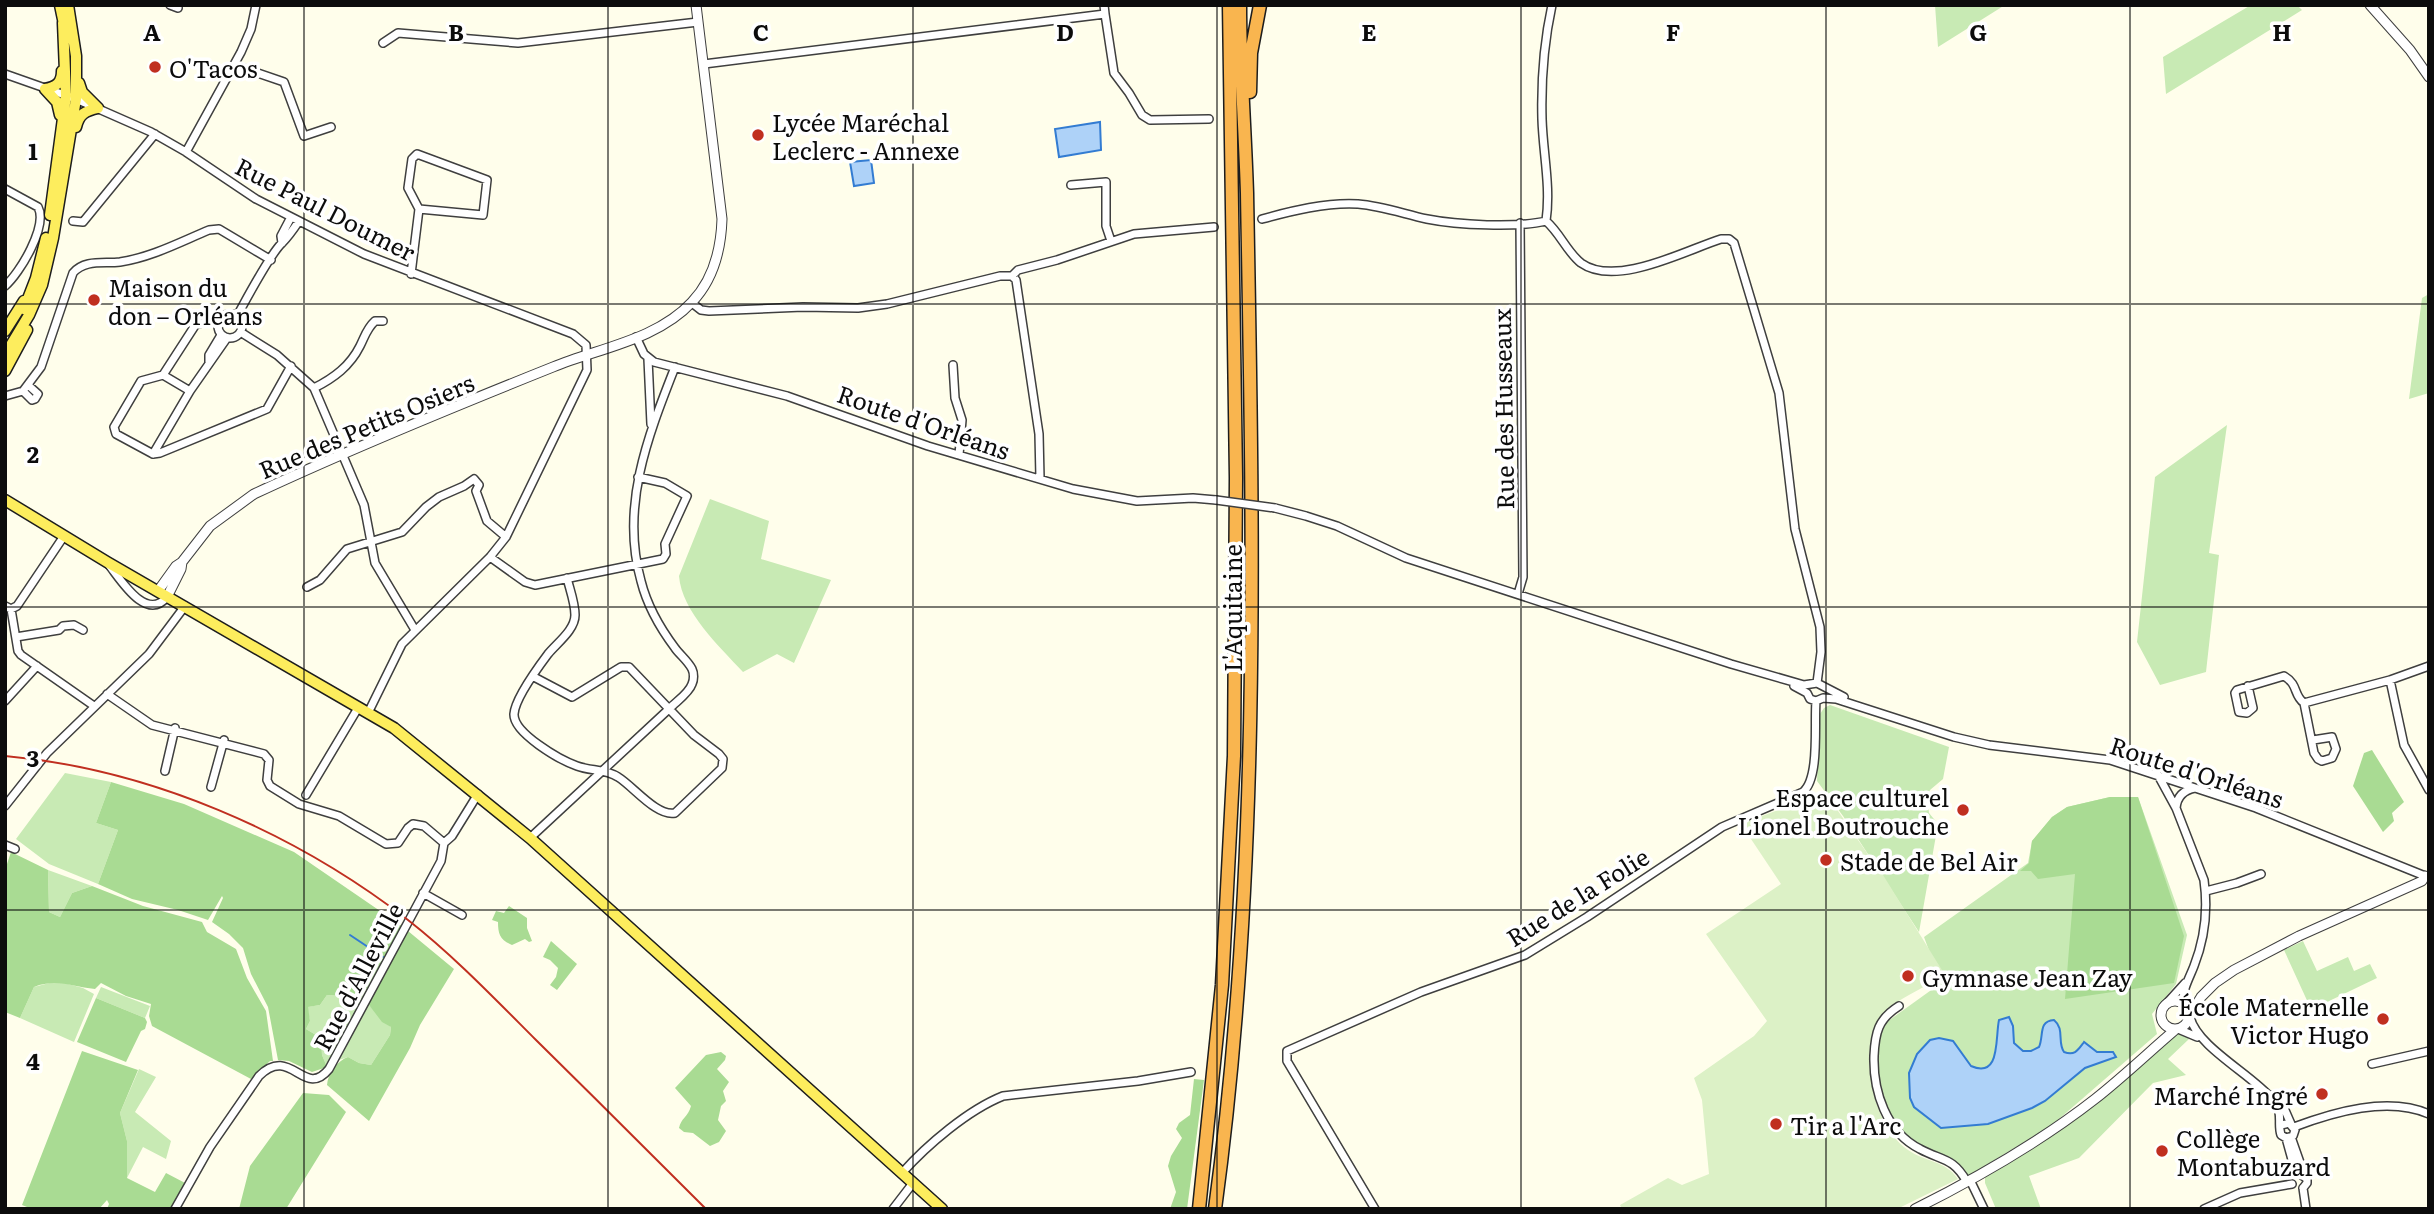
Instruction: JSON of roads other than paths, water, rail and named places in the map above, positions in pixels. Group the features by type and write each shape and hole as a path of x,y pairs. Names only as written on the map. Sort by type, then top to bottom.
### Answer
{"highway":[{"name":"L'Aquitaine","path":"1199,1209 1222,985 1234,732 1236,478 1229,5"},
{"name":"L'Aquitaine","path":"1215,1209 1237,986 1250,757 1252,478 1240,5"},
{"path":"1245,137 1251,53 1260,5"}],"main road":[{"path":"5,371 30,325 43,285 68,152 71,97 60,5"},
{"path":"64,178 79,117 88,110 97,108 79,87 68,5"},
{"path":"45,89 57,85 62,79 63,23"},
{"path":"5,342 32,290 47,236 61,130 71,97 76,56"},
{"path":"45,89 60,107 61,130"},
{"path":"5,355 43,285"},
{"path":"5,331 32,290"},
{"path":"5,500 394,728 530,838 942,1209"}],"street":[{"path":"170,5 178,8"},
{"path":"186,152 234,65 251,29 256,5"},
{"path":"696,5 722,211 722,236 713,270 692,303 701,310 858,308 881,305 1000,276 1012,276 1018,270 1111,241 1155,231 1214,227"},
{"path":"1552,5 1546,38 1542,118 1548,202 1546,221 1577,259 1588,267 1602,270 1630,269 1655,263 1721,239 1729,239 1734,243 1779,393 1795,529 1820,627 1821,652 1811,687 1811,698 1819,699 1825,689"},
{"path":"2370,5 2410,50 2429,77"},
{"path":"704,64 1105,9 1114,73 1142,116 1150,120 1209,119"},
{"path":"383,43 398,33 518,43 698,22"},
{"path":"234,65 284,82 304,136 331,127"},
{"name":"Rue Paul Doumer","path":"5,74 71,97 155,134 232,184 364,254 573,334 583,341 587,354"},
{"path":"73,221 83,222 155,134"},
{"path":"411,274 419,209 408,188 412,159 417,154 486,180 483,215 419,209"},
{"path":"1071,185 1106,182 1106,226 1111,241"},
{"path":"5,190 38,207 41,212 38,231 30,250 13,279 5,286"},
{"path":"1262,219 1351,204 1382,207 1434,220 1520,223 1546,221"},
{"path":"295,219 288,240 282,243 237,316 242,333 291,366 314,388 364,505 375,563 415,630"},
{"name":"Rue des Husseaux","path":"1518,594 1523,577 1520,223"},
{"path":"5,396 25,388 41,367 73,273 84,264 140,258 209,230 219,229 271,260"},
{"path":"1012,276 1016,280 1040,434 1040,478"},
{"name":"Rue des Petits Osiers","path":"163,594 176,566 210,526 254,494 343,454 587,354 636,337 668,322 692,303"},
{"path":"163,376 196,324 231,315 237,316"},
{"path":"153,454 190,391 214,358 224,337 218,320"},
{"path":"314,388 343,370 360,347 369,326 374,321 383,321"},
{"path":"224,337 242,333"},
{"path":"636,337 648,359 651,428"},
{"path":"306,795 363,711 402,644 490,557 506,537 587,370 587,354"},
{"name":"Route d'Orléans","path":"648,359 786,396 960,455 1073,489 1152,502 1193,498 1216,500 1275,508 1319,520 1406,558 1731,664 1825,689 1868,708 1954,737 2028,751 2100,758 2210,791 2428,879"},
{"path":"953,365 955,398 962,420 960,455"},
{"path":"190,391 163,376 141,381 114,427 116,434 153,454 160,453 267,409 291,366"},
{"path":"530,838 690,688 694,672 658,622 644,591 637,565 633,517 638,477 651,428 675,367"},
{"path":"490,557 530,584 664,558 665,544 687,496 665,483 638,477"},
{"path":"306,587 320,580 347,549 402,532 439,497 464,486 476,491 487,520 506,537"},
{"path":"64,536 17,606 8,607 21,655 94,706"},
{"path":"107,562 130,592 142,602 156,604 164,601 163,594"},
{"path":"534,677 572,697 621,667 628,667 694,735 719,754 723,764 720,771 675,813 669,814 659,810 615,775 572,764 528,738 518,728 514,717 516,706 534,677 549,653 575,619 568,578"},
{"path":"5,806 47,753 149,654 185,606"},
{"path":"5,647 16,641 59,630 63,626 74,625 83,630"},
{"path":"5,701 37,666"},
{"path":"2304,703 2390,680 2429,666"},
{"path":"2248,686 2284,676 2293,681 2300,700 2304,703 2313,740"},
{"path":"2390,680 2404,745 2429,790"},
{"path":"107,694 152,725 224,741 259,752 268,757 270,766 267,783 299,804 339,816 386,844 398,844 408,828 414,824 424,826 446,840"},
{"name":"Route d'Orléans","path":"1819,699 1868,708"},
{"name":"Rue de la Folie","path":"1375,1209 1287,1061 1286,1053 1291,1047 1421,992 1534,950 1722,827 1803,792 1808,788 1813,776 1819,699"},
{"path":"165,771 175,729"},
{"path":"211,787 224,741"},
{"path":"2154,1047 2161,1035 2161,1013 2186,982 2195,964 2207,906 2204,880 2176,808 2158,775"},
{"path":"2176,808 2180,795 2187,789 2210,791"},
{"name":"Rue d'Alleville","path":"175,1209 210,1147 267,1068 284,1065 305,1077 318,1078 329,1069 441,861 448,833 476,793"},
{"path":"2169,796 2180,795"},
{"path":"5,845 15,849"},
{"path":"2410,871 2411,886"},
{"path":"2206,891 2262,873"},
{"path":"1915,1209 1969,1181 2093,1101 2154,1047 2186,1025 2201,997 2234,970 2299,936 2428,879"},
{"path":"423,894 462,915"},
{"path":"2186,982 2183,1003 2193,1028 2236,1067 2277,1098 2295,1132 2288,1138"},
{"path":"2165,1005 2173,1000 2183,1003 2201,997"},
{"path":"1899,1006 1885,1016 1875,1031 1874,1071 1882,1106 1906,1140 1919,1149 1953,1162 1969,1181 1984,1209"},
{"path":"2162,1021 2168,1027 2204,1040"},
{"path":"2372,1065 2429,1051"},
{"path":"902,1173 915,1158 966,1117 1003,1096 1138,1081 1191,1072"},
{"path":"2306,1209 2303,1188 2307,1181 2300,1174 2288,1138 2280,1133 2289,1125 2365,1108 2398,1105 2429,1114"},
{"path":"2292,1184 2293,1177 2300,1174"},
{"path":"894,1209 913,1183"},
{"path":"2204,1209 2240,1193 2292,1184 2303,1188"}],"water":[{"path":"1100,122 1101,150 1059,157 1055,129"},
{"path":"871,160 874,183 854,186 850,162"},
{"path":"2009,1017 2013,1026 2014,1043 2023,1051 2039,1047 2044,1026 2054,1020 2059,1027 2064,1052 2074,1053 2084,1042 2097,1052 2113,1052 2116,1057 2085,1068 2045,1101 2032,1108 1988,1124 1941,1128 1914,1107 1910,1098 1909,1073 1917,1054 1930,1040 1939,1038 1953,1041 1971,1066 1987,1067 1995,1055 1999,1020"}],"waterway":[{"path":"350,935 383,957"}],"railway":[{"path":"5,756 59,763 166,790 269,833 364,888 408,920 458,963 706,1209"}],"place":[{"name":"O'Tacos","path":"155,67"},
{"name":"Lycée Maréchal Leclerc - Annexe","path":"758,135"},
{"name":"Maison du don – Orléans","path":"94,300"},
{"name":"Espace culturel Lionel Boutrouche","path":"1963,810"},
{"name":"Stade de Bel Air","path":"1826,860"},
{"name":"Gymnase Jean Zay","path":"1908,976"},
{"name":"École Maternelle Victor Hugo","path":"2383,1019"},
{"name":"Marché Ingré","path":"2322,1094"},
{"name":"Tir a l'Arc","path":"1776,1124"},
{"name":"Collège Montabuzard","path":"2162,1151"}]}
